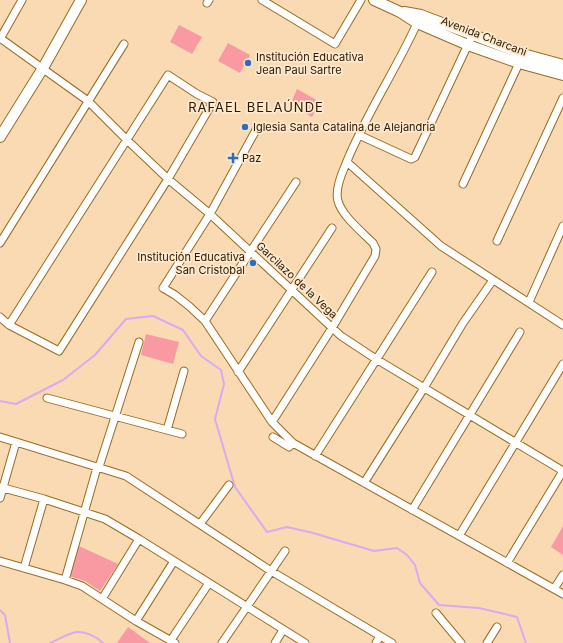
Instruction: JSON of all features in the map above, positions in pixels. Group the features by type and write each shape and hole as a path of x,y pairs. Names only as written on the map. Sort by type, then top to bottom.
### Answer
{"main road":[{"path":"0,137 43,68 81,0"},
{"name":"Avenida Charcani","path":"374,0 470,40 563,75"},
{"name":"Avenida Charcani","path":"521,59 563,65"}],"street":[{"path":"0,39 22,0"},
{"path":"262,0 335,44 361,0"},
{"path":"272,422 332,328 375,256 376,249 373,243 341,209 338,200 339,185 347,162 359,136 419,19"},
{"name":"Garcilazo de la Vega","path":"0,39 88,101 168,179 210,214 332,328 376,360 563,471"},
{"path":"359,136 412,159 415,157 470,40"},
{"path":"0,242 124,44"},
{"path":"463,184 521,59"},
{"path":"0,317 9,325 59,352 168,179 213,102 197,94 168,75 9,325"},
{"path":"497,241 563,98"},
{"path":"256,130 210,214 163,288 175,295 205,321 272,422 293,443 563,594"},
{"path":"347,162 441,246 563,325"},
{"path":"205,321 296,182"},
{"path":"529,302 563,226"},
{"path":"238,372 332,228"},
{"path":"315,456 432,272"},
{"path":"364,483 424,388 462,323 493,280"},
{"path":"412,510 520,332"},
{"path":"65,580 96,471 99,467 139,342"},
{"path":"459,536 563,364"},
{"path":"167,430 184,371"},
{"path":"47,398 182,434"},
{"path":"0,437 126,476 271,572 392,643"},
{"path":"273,438 289,447 293,443"},
{"path":"0,498 1,487 16,442"},
{"path":"507,563 563,471"},
{"path":"200,524 229,485"},
{"path":"1,487 105,519 304,643"},
{"path":"24,568 44,499"},
{"path":"102,599 139,539"},
{"path":"222,643 285,551"},
{"path":"0,561 82,586 136,621 173,642 209,583"},
{"path":"136,621 174,561"},
{"path":"554,590 563,575"},
{"path":"436,613 461,643"},
{"path":"487,643 497,626"},
{"path":"275,643 283,630"},
{"path":"376,643 380,636"}],"shaded area":[{"path":"179,25 202,37 192,54 170,42"},
{"path":"228,43 250,55 240,73 218,61"},
{"path":"297,89 320,102 312,117 290,105"},
{"path":"146,334 179,342 173,364 141,355"},
{"path":"563,526 563,555 551,547"},
{"path":"79,546 118,564 100,591 85,581 69,576"},
{"path":"128,627 150,643 117,643"}],"waterway":[{"path":"0,401 16,404 63,380 95,355 126,319 153,316 183,330 201,356 221,370 224,384 215,419 235,487 267,532 287,527 374,551 397,548 407,555 415,565 420,583 439,605 479,608 517,617 526,643"},
{"path":"0,610 5,615 10,643"},
{"path":"50,643 77,632 84,632 103,643"}],"place":[{"name":"Institución Educativa Jean Paul Sartre","path":"248,63"},
{"name":"Iglesia Santa Catalina de Alejandria","path":"245,127"},
{"name":"Paz","path":"233,158"},
{"name":"Institución Educativa San Cristobal","path":"253,263"}],"district":[{"name":"RAFAEL BELAÚNDE","path":"256,107"}]}
